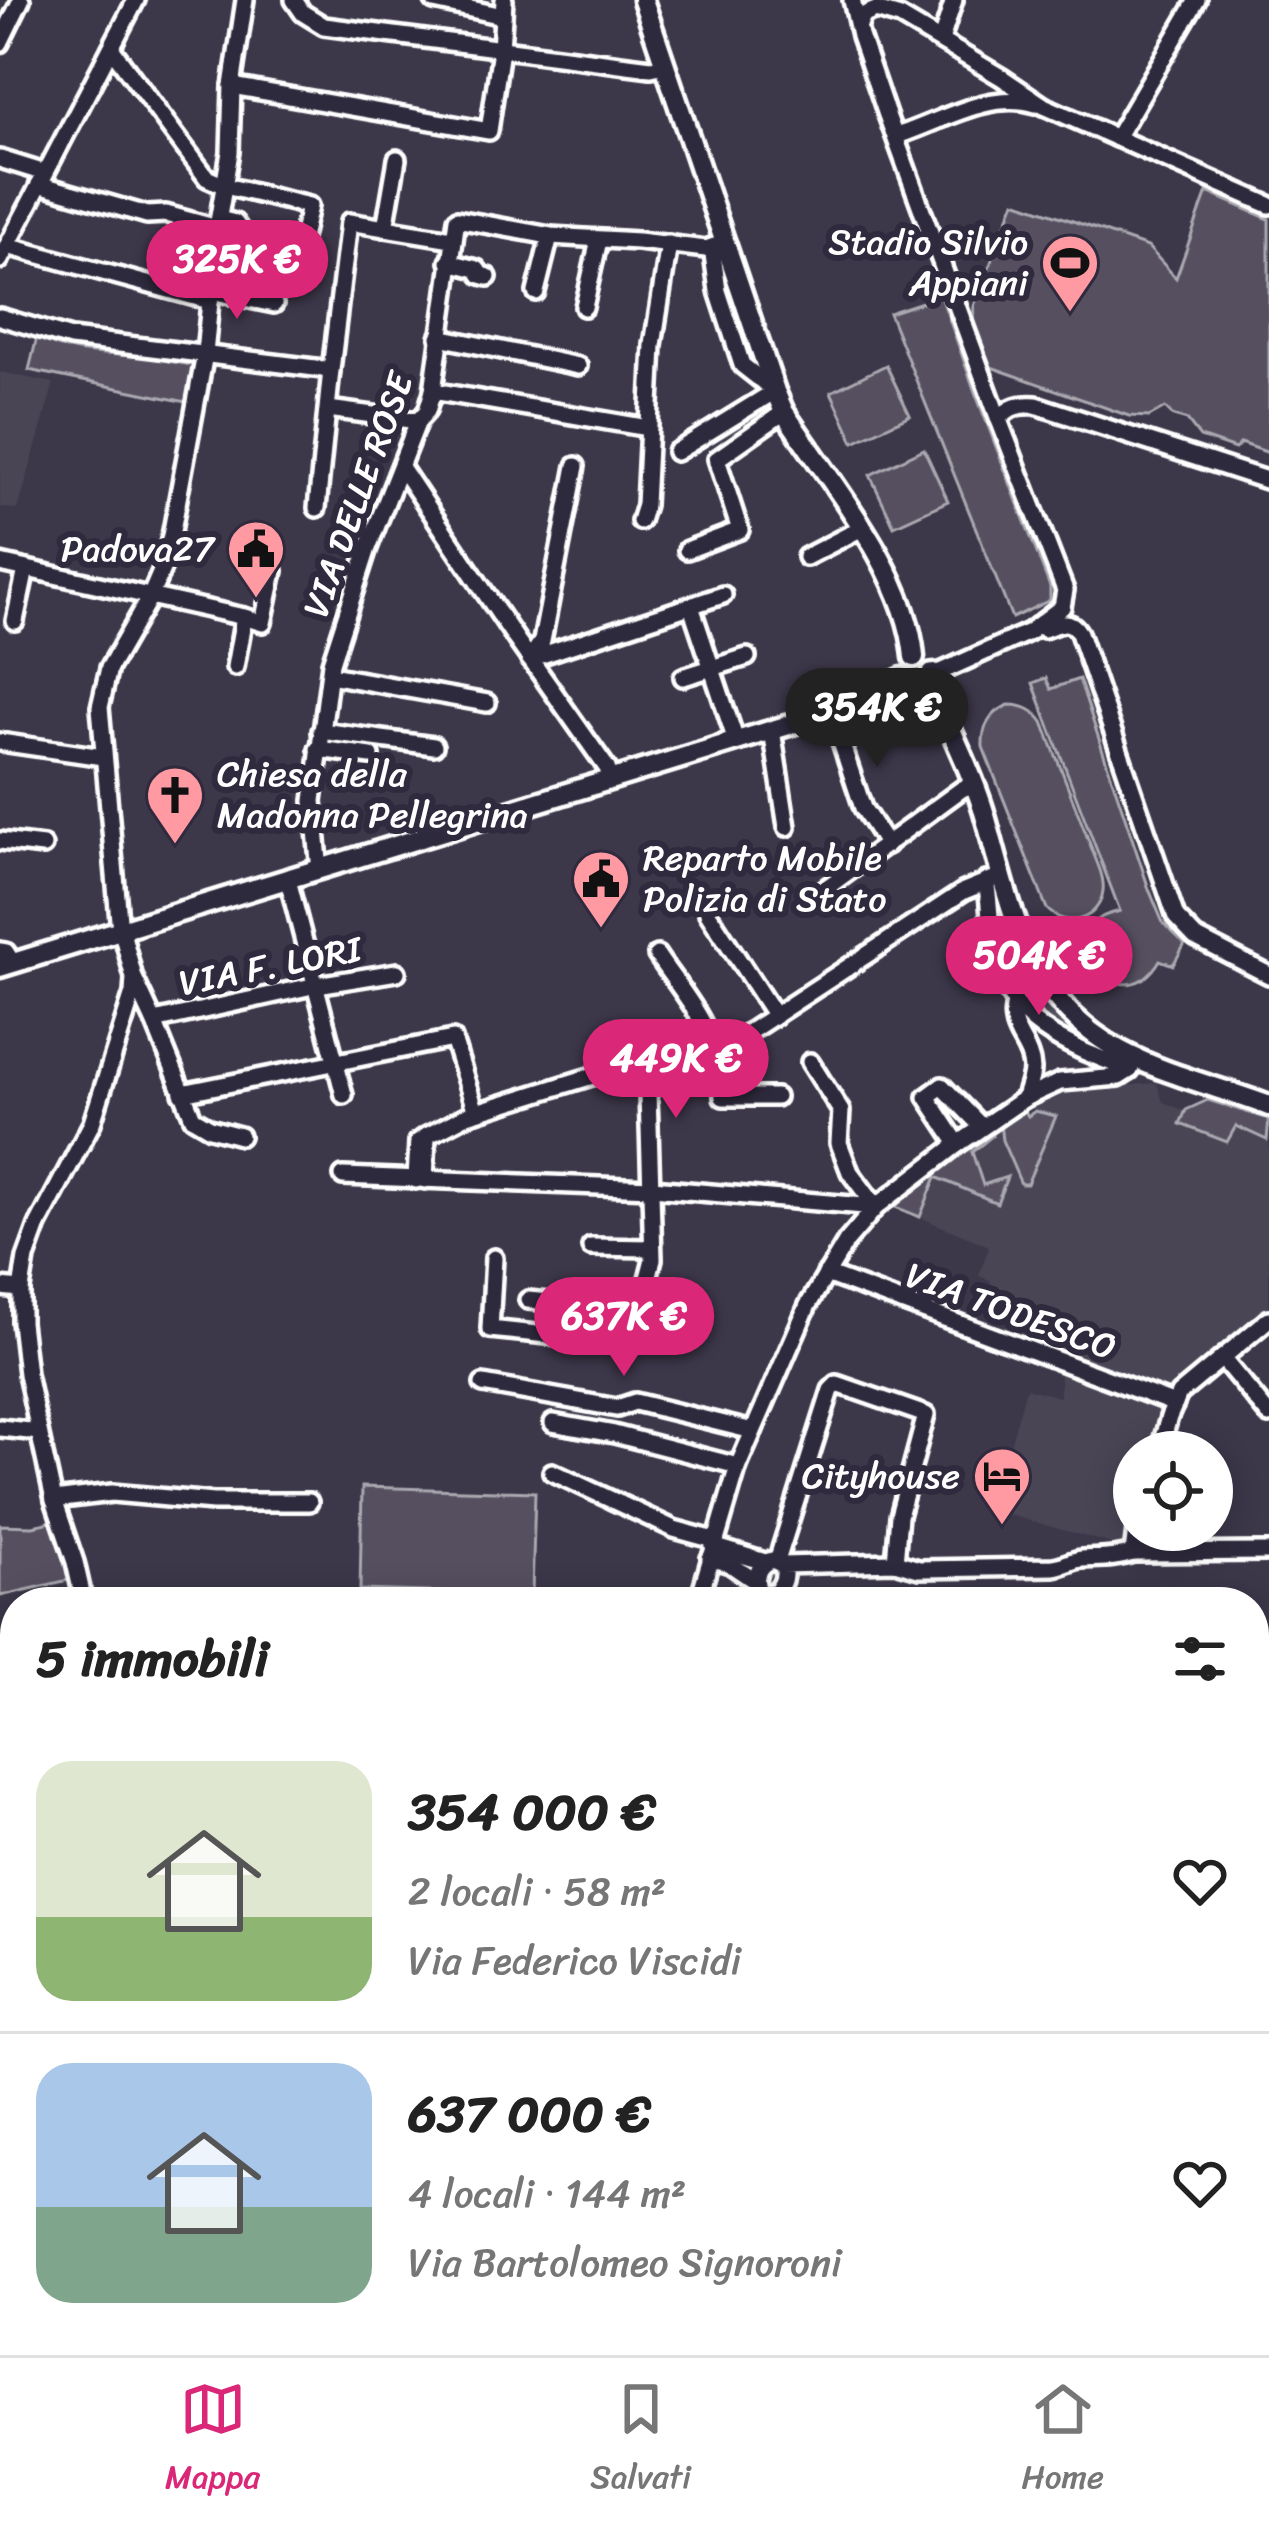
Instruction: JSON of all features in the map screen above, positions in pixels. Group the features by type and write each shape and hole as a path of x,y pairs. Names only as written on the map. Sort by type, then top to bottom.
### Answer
{"main road":[{"path":"643,0 715,246 784,412 884,563 903,604 914,658"},
{"path":"902,678 903,664 914,658 926,662 928,678 974,784 993,878 1027,953 1051,990 1091,1031 1133,1064 1269,1106"},
{"path":"902,678 913,687 928,678"},
{"path":"4,960 288,880 831,712 902,678"}],"street":[{"path":"0,43 21,0"},
{"path":"136,0 4,253 210,296 274,304"},
{"path":"240,1136 193,1118 134,978 120,930 100,707 109,668 150,597 172,530 205,354 245,0"},
{"path":"294,0 303,14 324,26 651,68 665,65"},
{"path":"852,0 896,136 1057,570 1065,601 1029,632"},
{"path":"941,40 954,0"},
{"path":"1116,138 1198,0"},
{"path":"232,86 488,131 504,8 434,2"},
{"path":"858,27 867,13 888,12 1044,106"},
{"path":"0,159 148,214 235,223 269,273 298,257 309,206 207,178 111,48"},
{"path":"995,100 1003,88 1001,77"},
{"path":"896,136 995,100 1022,100 1269,205"},
{"path":"385,228 397,159"},
{"path":"317,508 349,222 452,239 457,219 637,249 669,244 715,246"},
{"path":"536,292 550,236"},
{"name":"VIA DELLE ROSE","path":"320,870 313,801 330,675 368,548 418,421 428,412 452,239"},
{"path":"584,307 599,240"},
{"path":"640,521 646,505 652,346 669,244"},
{"path":"449,262 488,277"},
{"path":"0,317 70,338 331,370"},
{"path":"440,337 578,366"},
{"path":"433,391 648,428"},
{"path":"676,452 775,391"},
{"path":"999,420 1016,406 1036,405 1269,481"},
{"path":"328,409 418,421"},
{"path":"687,550 740,530 717,459 784,412"},
{"path":"401,466 607,767 611,781"},
{"path":"530,658 542,641 576,466"},
{"path":"806,557 862,528"},
{"path":"0,563 263,623 274,571"},
{"path":"15,621 26,569"},
{"path":"530,658 723,595"},
{"path":"691,606 736,741"},
{"path":"235,667 244,617"},
{"path":"928,678 1029,632 1067,622 1074,625 1176,917 1195,937 1269,975"},
{"path":"683,677 746,657"},
{"name":"VIA DELLE ROSE","path":"330,675 487,704"},
{"path":"831,712 863,808 887,845"},
{"path":"321,730 434,746"},
{"path":"772,730 787,827"},
{"path":"4,739 104,757"},
{"path":"318,748 371,756"},
{"path":"811,899 974,784"},
{"path":"0,841 43,846"},
{"path":"420,1180 427,1136 476,1112 678,1050 717,1049 964,891 993,878 995,961 1015,1003 1041,1030 1064,1043 1133,1064"},
{"path":"288,880 344,1095"},
{"path":"708,913 775,1016"},
{"path":"657,955 717,1049 723,1097 776,1097"},
{"name":"VIA F. LORI","path":"154,1021 397,972"},
{"path":"81,1587 54,1500 27,1374 21,1289 38,1225 100,1102 134,978"},
{"path":"1015,1003 1012,1021 1032,1070 1025,1098"},
{"path":"182,1093 453,1039 476,1112"},
{"path":"494,1258 484,1335 631,1344 652,1268 647,1060"},
{"path":"810,1062 841,1111 839,1143 850,1172 876,1207"},
{"path":"702,1587 738,1466 808,1305 846,1242 876,1207 1025,1098 1060,1082 1118,1077 1133,1064"},
{"path":"958,1144 927,1097 942,1086 982,1127"},
{"path":"343,1176 652,1188 876,1207"},
{"path":"591,1247 652,1248"},
{"name":"VIA TODESCO","path":"826,1274 1175,1404"},
{"path":"0,1287 21,1289"},
{"path":"528,1300 640,1311"},
{"path":"1166,1431 1175,1404 1187,1402 1269,1319"},
{"path":"1226,1362 1269,1331"},
{"path":"1226,1362 1269,1415"},
{"path":"483,1384 617,1408 635,1402 753,1431"},
{"path":"768,1587 831,1390 837,1384 926,1415 899,1516 895,1562"},
{"path":"553,1423 738,1466"},
{"path":"0,1428 39,1432"},
{"path":"552,1472 712,1548 775,1563 895,1562 920,1569 1061,1567 1074,1560 1132,1553 1269,1552"},
{"path":"54,1500 112,1493 213,1502 309,1502"},
{"path":"712,1548 758,1587"},
{"path":"774,1587 784,1579 775,1563"}],"shaded area":[{"path":"1207,192 1269,219 1269,453 1241,443 1235,449 1200,437 1187,420 1165,408 1149,417 1129,416 991,367 973,323 974,306 1015,201 1148,247 1176,278"},
{"path":"941,296 1050,587 1050,600 1012,618 889,313"},
{"path":"37,337 79,351 192,365 191,403 29,370"},
{"path":"886,365 910,415 854,442 831,392"},
{"path":"0,372 54,383 18,510 0,507"},
{"path":"924,449 948,501 894,526 870,475"},
{"path":"1046,678 1051,689 1079,679 1149,889 1163,923 1185,944 1173,965 1160,960 1145,977 1129,984 1114,981 1092,959 1091,929 1102,917 1120,911 1033,683"},
{"path":"1009,705 1029,709 1043,722 1100,870 1100,901 1081,919 1063,919 1047,909 983,747 989,721"},
{"path":"1000,919 1041,991 1067,1023 1099,1050 1055,1028 1026,1001 1029,995 1018,990 1005,954"},
{"path":"1157,1083 1163,1102 1186,1111 1208,1100 1269,1119 1269,1306 1184,1383 1175,1380 1169,1394 1046,1347 1056,1320 988,1292 991,1281 979,1276 989,1246 895,1207 989,1131 1023,1108 1028,1116 1035,1111 1031,1103 1055,1091"},
{"path":"1208,1100 1269,1119 1267,1140 1236,1126 1227,1142 1180,1124 1186,1110"},
{"path":"1023,1108 1028,1116 1035,1111 1056,1116 1027,1184 1021,1184 1000,1124"},
{"path":"989,1131 992,1136 972,1152 983,1185 1007,1177 997,1203 936,1177 920,1217 895,1207 922,1181"},
{"path":"1060,1371 1163,1407 1156,1431 1113,1431 1113,1544 992,1510 1026,1388 1060,1397"},
{"path":"362,1487 535,1492 532,1587 360,1587"},
{"path":"55,1521 73,1579 39,1587 0,1587 0,1525"}],"place":[{"name":"Stadio Silvio Appiani","path":"1070,314"},
{"name":"Padova27","path":"256,600"},
{"name":"Chiesa della Madonna Pellegrina","path":"175,846"},
{"name":"Reparto Mobile Polizia di Stato","path":"601,930"},
{"name":"Cityhouse","path":"1002,1527"}]}
